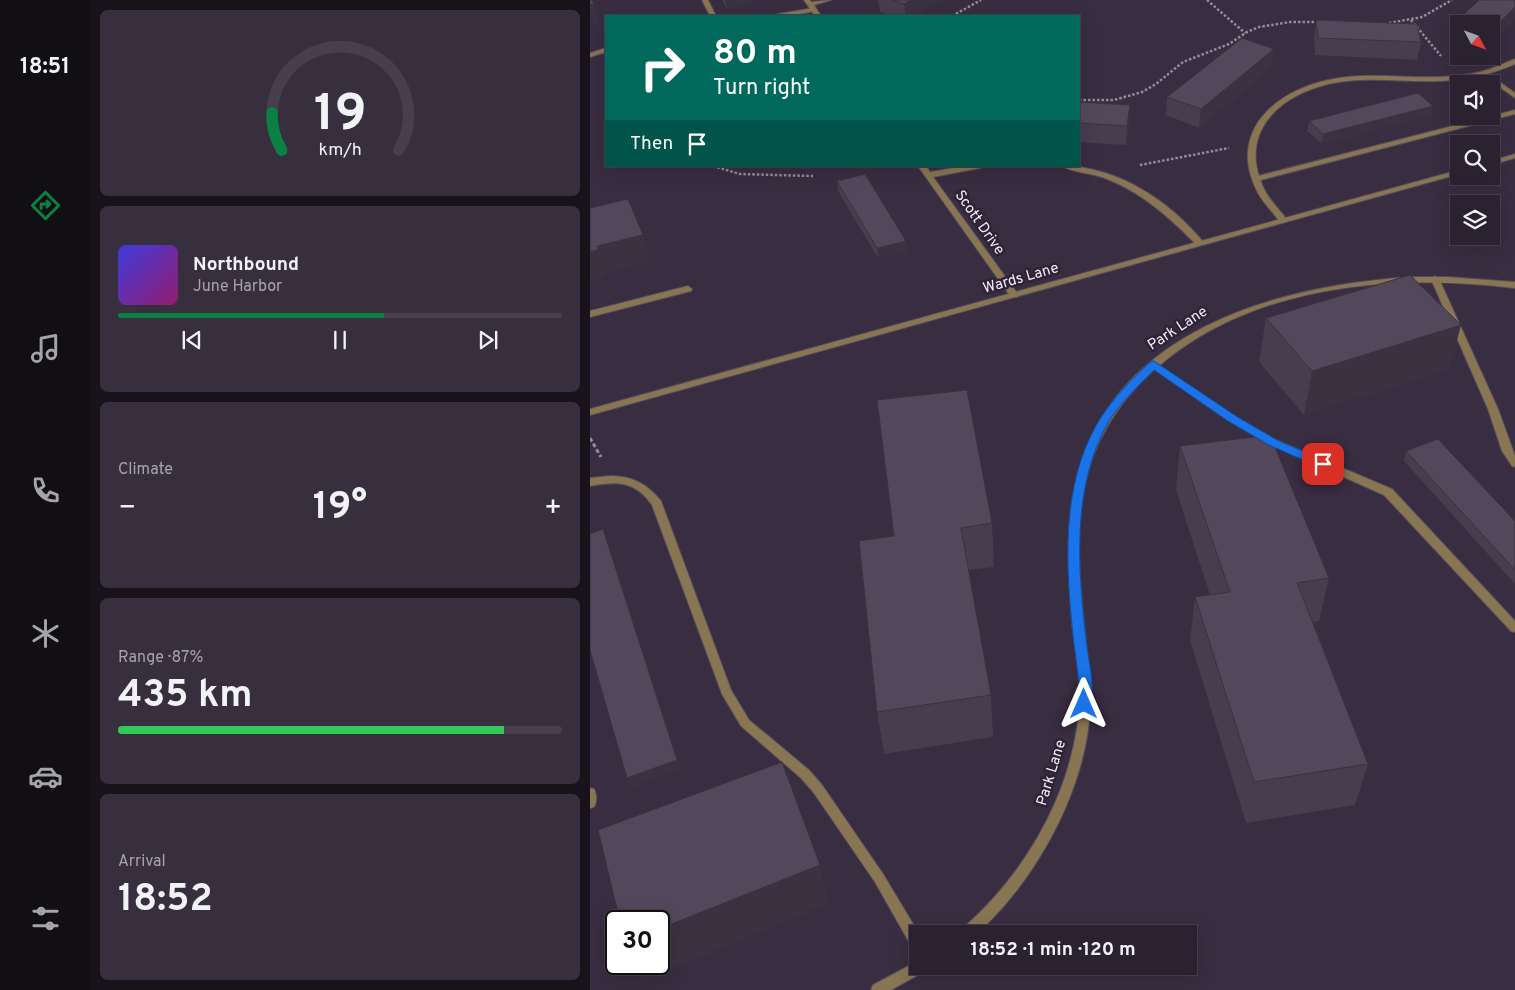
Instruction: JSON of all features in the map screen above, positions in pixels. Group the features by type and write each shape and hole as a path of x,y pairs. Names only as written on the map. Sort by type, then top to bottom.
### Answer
{"street":[{"path":"704,0 713,15"},
{"path":"782,15 812,8 828,0"},
{"path":"590,55 605,50"},
{"path":"1478,75 1515,61"},
{"path":"1485,74 1515,96"},
{"path":"1283,220 1259,187 1252,156 1252,145 1257,130 1262,120 1275,107 1316,86 1337,80 1360,78 1450,78"},
{"path":"1258,179 1515,112"},
{"path":"1500,160 1515,156"},
{"name":"Scott Drive","path":"923,167 1014,295"},
{"path":"928,175 974,167"},
{"path":"1071,167 1103,174 1142,193 1162,206 1200,243"},
{"name":"Wards Lane","path":"590,412 1450,174"},
{"path":"1435,279 1493,409 1506,451 1515,464"},
{"name":"Park Lane","path":"976,925 998,905 1034,858 1048,834 1074,764 1084,723 1085,685 1076,607 1074,542 1079,487 1091,449 1104,421 1118,402 1154,365 1188,340 1222,320 1282,299 1363,283 1435,279 1515,285"},
{"path":"590,314 688,289"},
{"path":"1154,365 1232,419 1273,442 1388,492 1515,628"},
{"path":"590,482 615,479 625,480 634,483 651,494 657,504 734,708 745,723 805,774 818,789 879,878 909,930"},
{"path":"590,793 590,803"},
{"path":"878,990 909,972"}],"path":[{"path":"954,15 981,0"},
{"path":"1207,0 1245,33"},
{"path":"1382,24 1411,20 1433,12 1452,0"},
{"path":"1411,20 1457,75"},
{"path":"1080,100 1114,100 1142,92 1183,62 1229,44 1245,33 1276,24 1323,23"},
{"path":"1116,180 1128,170 1140,164 1252,145"},
{"path":"716,167 740,174 813,176"}],"building":[{"path":"893,0 911,0 904,4"},
{"path":"1479,0 1515,0 1515,7 1500,22 1500,15 1463,15"},
{"path":"1316,20 1417,24 1421,42 1318,38"},
{"path":"1242,38 1274,49 1201,109 1167,97"},
{"path":"1418,93 1433,106 1323,134 1309,121"},
{"path":"1080,102 1130,105 1127,126 1080,123"},
{"path":"865,174 906,241 877,248 837,181"},
{"path":"628,199 643,235 597,246 598,250 590,252 590,208"},
{"path":"1410,275 1461,325 1312,371 1266,318"},
{"path":"967,390 992,523 961,528 991,695 877,712 859,541 894,536 877,400"},
{"path":"1270,435 1329,578 1297,583 1368,764 1254,782 1195,597 1230,592 1180,446"},
{"path":"1438,439 1515,521 1515,570 1406,451"},
{"path":"603,529 677,760 627,778 590,650 590,534"},
{"path":"782,762 820,865 670,925 670,910 617,910 598,830"}],"route":[{"path":"1084,704 1085,685 1076,607 1074,542 1079,487 1091,449 1104,421 1136,381 1154,365 1232,419 1273,442 1323,464"}]}
